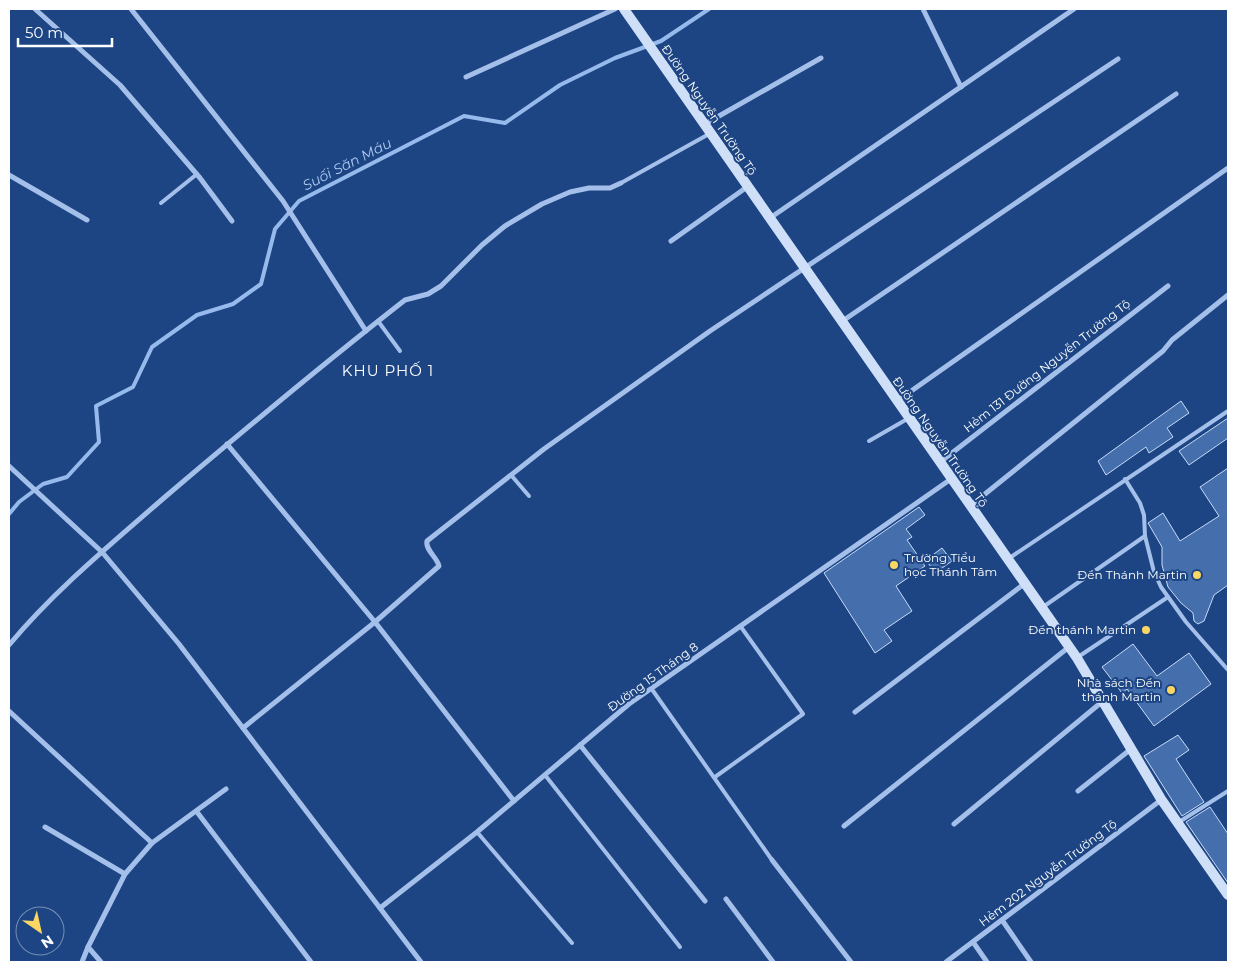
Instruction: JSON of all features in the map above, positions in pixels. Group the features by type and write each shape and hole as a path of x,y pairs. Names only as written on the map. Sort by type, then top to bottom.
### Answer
{"main road":[{"name":"Đường Nguyễn Trường Tộ","path":"624,9 896,402 1077,658 1161,799 1228,895"}],"street":[{"path":"35,9 120,86 197,174 232,221"},
{"path":"131,9 282,201 366,331"},
{"path":"466,77 615,9"},
{"path":"923,9 960,86"},
{"path":"769,219 1074,9"},
{"path":"707,129 821,58"},
{"path":"243,728 375,622 439,566 427,547 427,541 544,449 710,331 1118,59"},
{"path":"841,322 1176,94"},
{"path":"896,402 1228,168"},
{"path":"9,175 87,220"},
{"path":"9,645 29,622 102,552 228,444 405,300 428,294 441,286 482,245 505,226 530,210 570,192 589,188 610,188 621,183"},
{"path":"671,241 747,187"},
{"name":"Hẻm 131 Đường Nguyễn Trường Tộ","path":"939,463 1168,286"},
{"path":"970,507 1163,351 1172,340 1228,295"},
{"path":"228,444 375,622 514,801"},
{"path":"9,466 102,552 179,644 421,962"},
{"name":"Đường 15 Tháng 8","path":"380,908 477,832 629,704 951,480"},
{"path":"855,712 1024,584"},
{"path":"844,826 1068,647"},
{"path":"954,824 1103,702"},
{"path":"9,710 152,843"},
{"path":"580,745 705,901"},
{"path":"1078,791 1131,749"},
{"path":"82,962 125,874 152,843 226,789"},
{"name":"Hẻm 202 Nguyễn Trường Tộ","path":"946,962 1161,799"},
{"path":"197,812 311,962"},
{"path":"45,827 125,874"},
{"path":"772,860 852,962"},
{"path":"726,899 773,962"},
{"path":"1002,920 1031,962"},
{"path":"973,942 987,962"},
{"path":"88,947 101,962"}],"lane":[{"path":"621,183 707,129"},
{"path":"161,203 197,174"},
{"path":"378,321 400,351"},
{"path":"1007,559 1228,411"},
{"path":"870,441 909,418"},
{"path":"511,475 529,496"},
{"path":"1125,479 1140,503 1144,515 1145,536 1154,572 1168,598 1186,622 1228,670"},
{"path":"1041,608 1145,536"},
{"path":"1077,658 1168,598"},
{"path":"715,777 803,714 741,627"},
{"path":"651,688 772,860"},
{"path":"546,774 680,946"},
{"path":"1178,823 1228,791"},
{"path":"477,832 572,943"}],"building":[{"path":"1181,401 1189,413 1167,428 1173,437 1149,453 1146,447 1106,475 1098,461"},
{"path":"1228,418 1228,438 1189,465 1179,451"},
{"name":"Đền Thánh Martin","path":"1228,468 1228,585 1214,595 1204,621 1198,624 1194,621 1193,613 1181,603 1168,587 1162,565 1162,547 1148,523 1163,513 1180,541 1219,516 1200,487"},
{"path":"919,507 925,515 906,529 912,537 907,540 925,566 896,586 912,611 884,630 892,641 875,653 824,573"},
{"path":"942,548 952,561 935,573 926,560"},
{"name":"Nhà sách Đền thánh Martin","path":"1133,644 1157,676 1189,653 1211,684 1154,726 1127,689 1122,693 1102,667"},
{"path":"1178,735 1189,750 1176,759 1204,802 1182,816 1144,756"},
{"path":"1210,807 1228,834 1228,883 1186,822"}],"waterway":[{"name":"Suối Săn Máu","path":"9,514 19,502 43,484 67,477 99,442 96,406 133,387 152,347 197,315 233,304 261,284 275,229 299,201 464,116 505,123 560,85 615,58 661,41 709,9"}],"place":[{"name":"Trường Tiểu học Thánh Tâm","path":"894,565"},
{"name":"Đền Thánh Martin","path":"1197,575"},
{"name":"Đền thánh Martin","path":"1146,630"},
{"name":"Nhà sách Đền thánh Martin","path":"1171,690"}],"district":[{"name":"KHU PHỐ 1","path":"388,371"}]}
